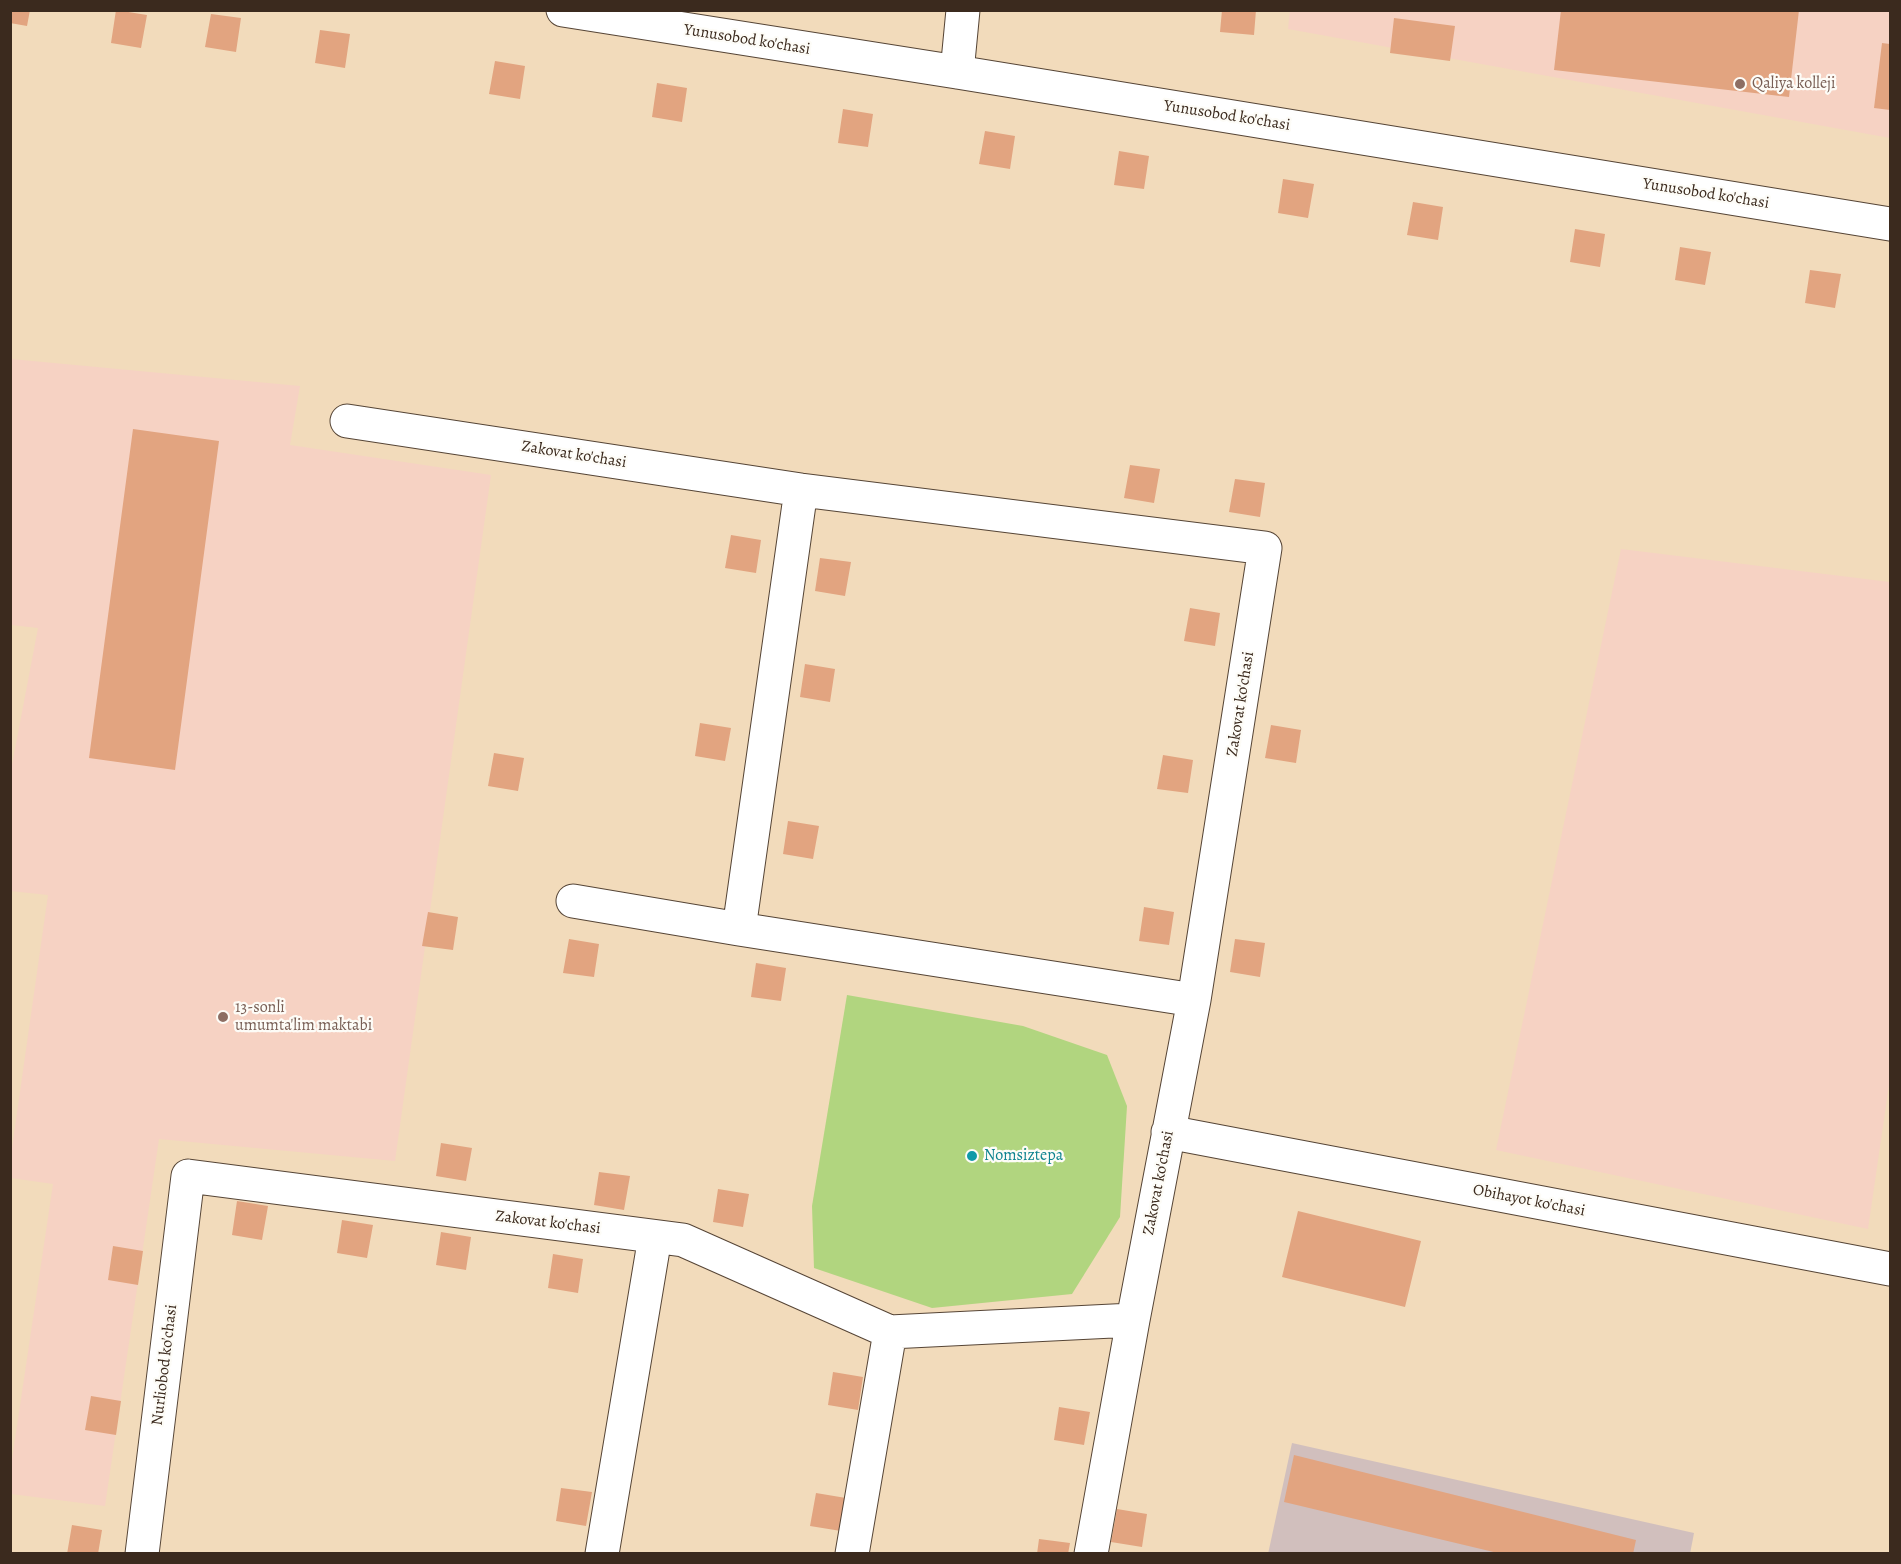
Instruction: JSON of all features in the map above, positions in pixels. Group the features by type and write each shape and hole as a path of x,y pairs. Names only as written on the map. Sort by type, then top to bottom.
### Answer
{"street":[{"name":"Yunusobod ko'chasi","path":"562,10 1890,224"},
{"path":"957,72 963,10"},
{"name":"Zakovat ko'chasi","path":"347,421 801,490 1265,548 1194,1000 1091,1554"},
{"path":"739,929 801,490"},
{"path":"573,901 1194,1000"},
{"name":"Obihayot ko'chasi","path":"1168,1132 1890,1269"},
{"name":"Zakovat ko'chasi","path":"188,1176 682,1240 890,1332 1133,1320"},
{"name":"Nurliobod ko'chasi","path":"142,1554 188,1176"},
{"path":"602,1554 655,1237"},
{"path":"852,1554 890,1332"}],"shaded area":[{"name":"Qaliya kolleji","path":"1290,10 1890,11 1890,138 1288,29"},
{"name":"13-sonli umumta'lim maktabi","path":"11,359 300,386 290,445 491,475 395,1161 159,1139 105,1506 11,1494 11,1466 53,1184 11,1178 11,1155 48,895 11,891 11,770 38,628 11,625"},
{"path":"1621,549 1890,582 1890,1078 1868,1229 1496,1150"},
{"path":"1292,1443 1694,1533 1690,1554 1268,1554"}],"green space":[{"name":"Nomsiztepa","path":"847,995 1023,1026 1107,1055 1127,1106 1120,1217 1072,1294 932,1308 814,1268 812,1206"}],"building":[{"path":"10,10 30,10 27,26 10,23"},
{"path":"116,10 147,15 141,48 111,43"},
{"path":"1222,10 1256,10 1254,35 1220,32"},
{"path":"1561,10 1799,10 1789,97 1554,70"},
{"path":"211,14 241,18 236,52 205,47"},
{"path":"1394,18 1455,26 1450,61 1390,53"},
{"path":"320,30 350,34 345,68 315,63"},
{"path":"1882,43 1890,44 1890,110 1874,108"},
{"path":"495,61 525,66 520,99 489,94"},
{"path":"657,83 687,88 682,122 652,117"},
{"path":"843,109 873,114 868,147 838,143"},
{"path":"985,131 1015,136 1010,169 979,164"},
{"path":"1119,151 1149,156 1144,189 1114,185"},
{"path":"1283,179 1314,184 1308,218 1278,213"},
{"path":"1413,202 1443,207 1438,240 1407,235"},
{"path":"1575,229 1605,234 1600,267 1570,262"},
{"path":"1680,247 1711,252 1705,285 1675,280"},
{"path":"1810,270 1841,274 1835,308 1805,303"},
{"path":"133,429 219,441 175,770 89,758"},
{"path":"1130,465 1160,469 1154,503 1124,498"},
{"path":"1235,479 1265,483 1260,517 1229,512"},
{"path":"731,535 761,540 756,573 725,568"},
{"path":"820,558 851,562 845,596 815,591"},
{"path":"1190,608 1220,613 1215,646 1184,641"},
{"path":"805,664 835,669 830,702 800,697"},
{"path":"700,723 731,728 725,761 695,756"},
{"path":"1271,725 1301,730 1296,763 1265,758"},
{"path":"494,753 524,758 518,791 488,786"},
{"path":"1163,755 1193,760 1188,793 1157,789"},
{"path":"788,821 819,826 813,859 783,854"},
{"path":"1144,907 1174,912 1169,945 1139,941"},
{"path":"428,912 458,917 453,950 422,946"},
{"path":"569,939 599,944 594,977 563,973"},
{"path":"1235,939 1265,943 1260,977 1230,972"},
{"path":"756,963 786,968 781,1001 751,997"},
{"path":"441,1143 472,1148 466,1181 436,1176"},
{"path":"599,1172 630,1176 624,1210 594,1205"},
{"path":"718,1189 749,1194 743,1227 713,1222"},
{"path":"237,1201 268,1206 262,1240 232,1235"},
{"path":"1298,1211 1421,1241 1405,1307 1282,1277"},
{"path":"342,1220 373,1225 367,1258 337,1253"},
{"path":"441,1232 471,1237 466,1270 436,1265"},
{"path":"113,1246 143,1251 138,1285 108,1280"},
{"path":"553,1254 583,1259 578,1293 548,1288"},
{"path":"833,1372 863,1377 858,1410 828,1405"},
{"path":"91,1396 121,1401 116,1435 85,1430"},
{"path":"1059,1407 1090,1412 1084,1445 1054,1440"},
{"path":"1294,1455 1636,1540 1633,1554 1502,1554 1284,1502"},
{"path":"561,1488 592,1492 586,1526 556,1521"},
{"path":"816,1493 846,1498 841,1531 810,1526"},
{"path":"1117,1509 1147,1514 1142,1547 1111,1542"},
{"path":"72,1525 102,1530 98,1554 67,1554"},
{"path":"1039,1539 1070,1543 1068,1554 1037,1554"}],"place":[{"name":"Qaliya kolleji","path":"1740,84"},
{"name":"13-sonli umumta'lim maktabi","path":"223,1017"},
{"name":"Nomsiztepa","path":"972,1156"}]}
